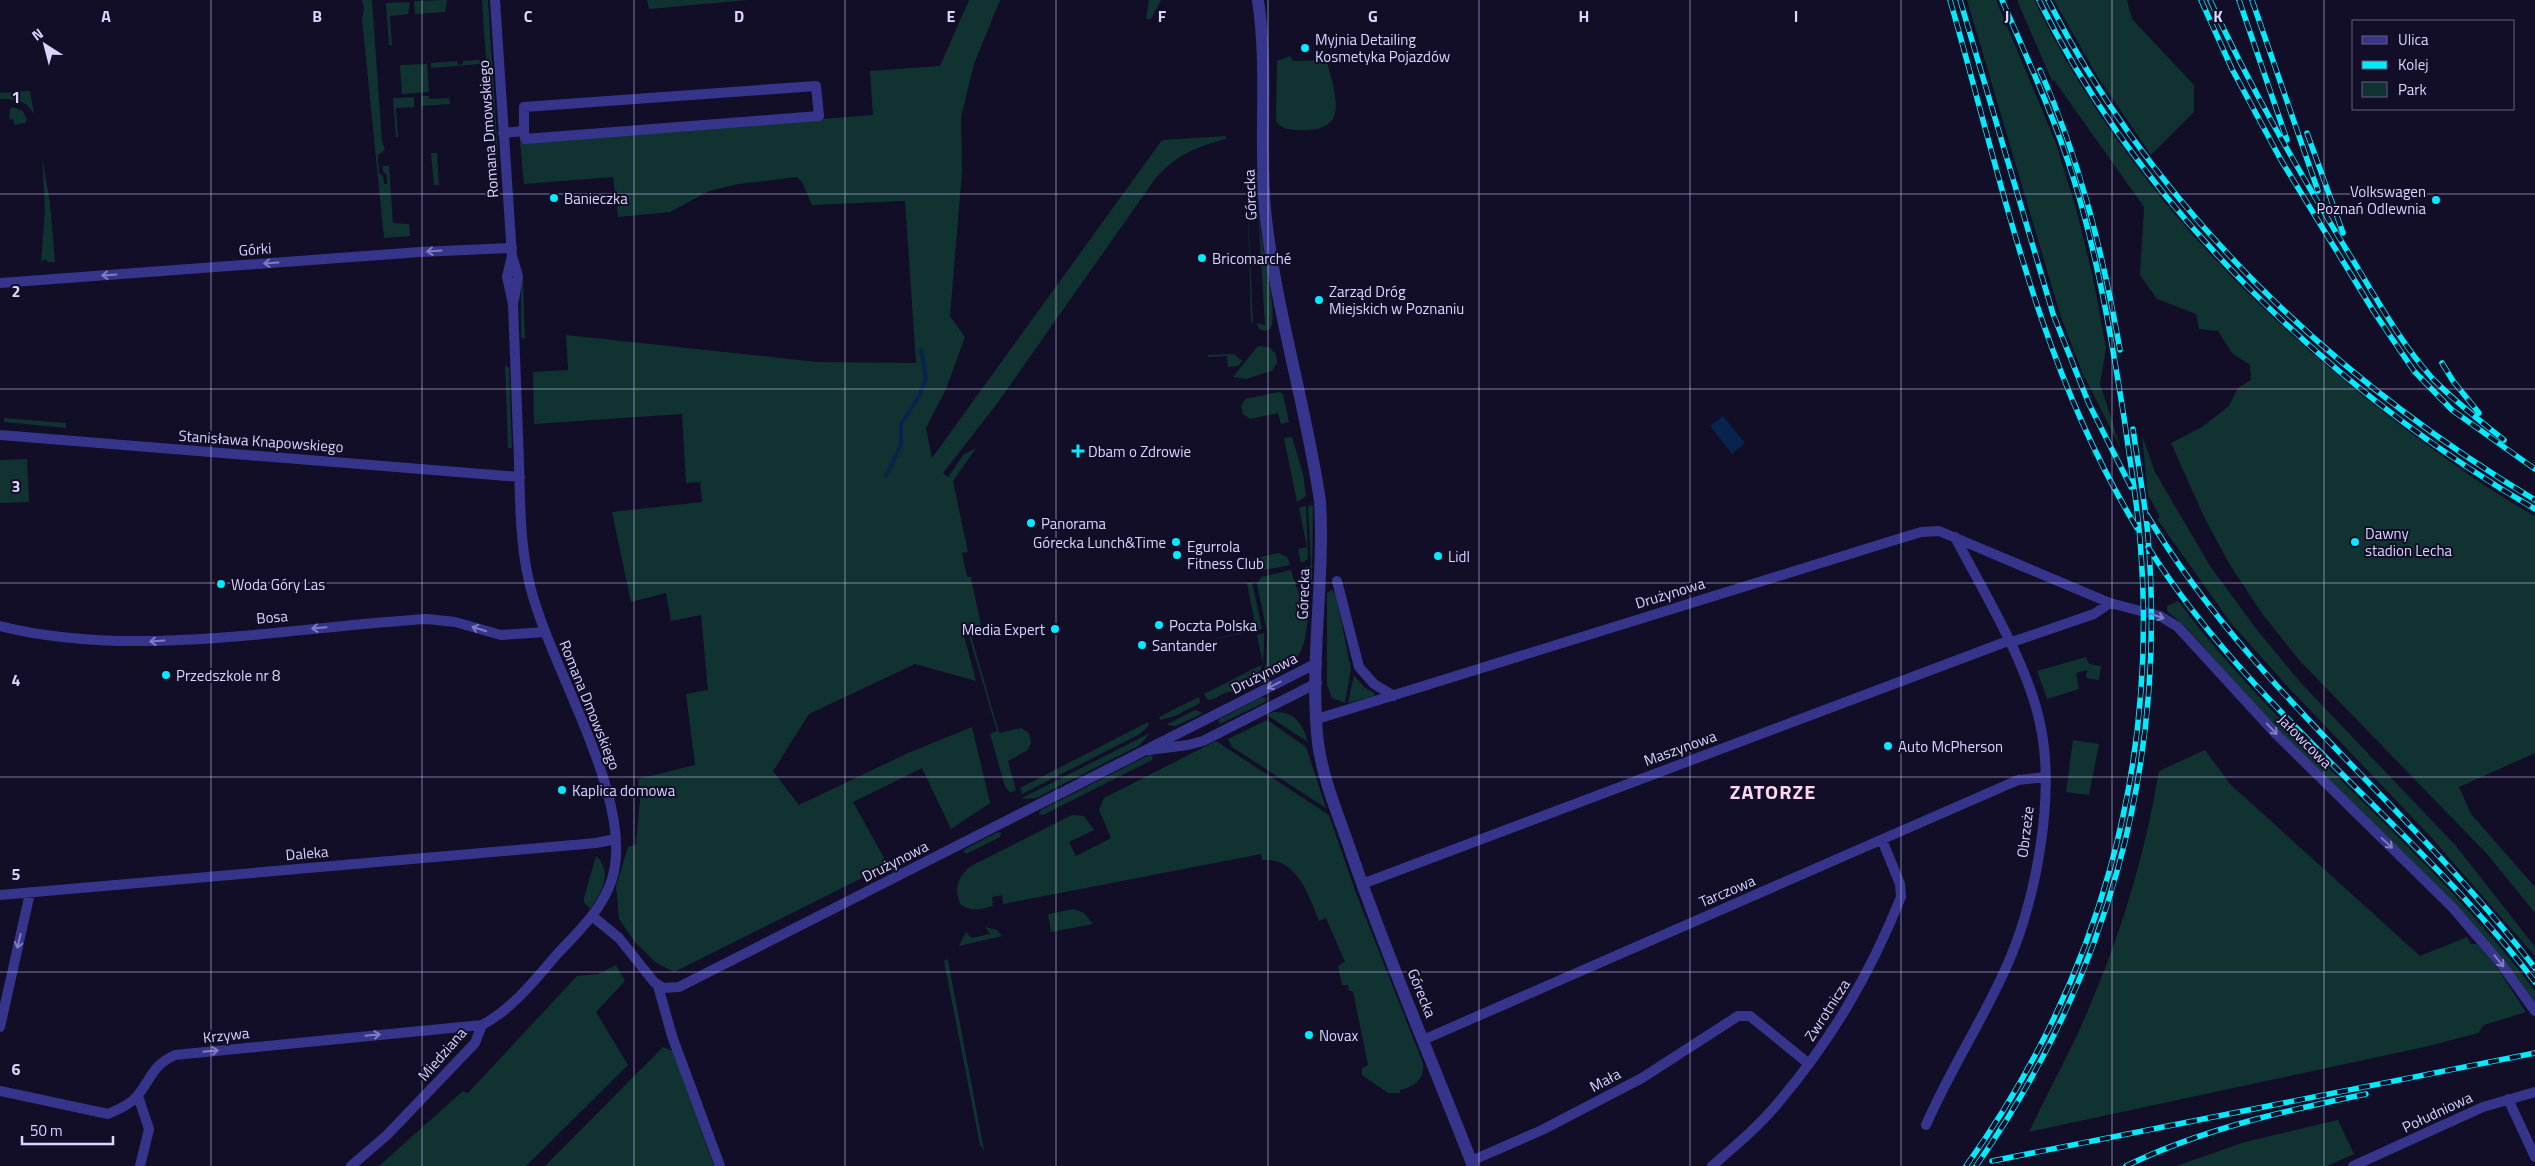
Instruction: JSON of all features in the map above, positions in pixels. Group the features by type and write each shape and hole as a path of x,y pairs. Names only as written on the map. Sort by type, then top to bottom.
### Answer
{"street":[{"name":"Romana Dmowskiego","path":"495,0 512,252 507,277 513,304 520,477 527,575 534,604 544,632 606,787 616,839 616,861 612,880 592,916"},
{"name":"Górecka","path":"1258,0 1264,59 1266,217 1272,262 1320,501 1322,535 1317,663 1317,719 1322,763 1362,884 1472,1164"},
{"path":"816,86 819,116 525,139 524,132 524,106 816,86"},
{"path":"503,133 524,132"},
{"name":"Górki","path":"0,283 438,251 512,252"},
{"name":"Stanisława Knapowskiego","path":"0,435 520,477"},
{"name":"Drużynowa","path":"1317,719 1921,532 1939,531 2110,603"},
{"name":"Obrzeże","path":"1926,1125 2006,969 2030,903 2043,829 2045,777 2039,719 2024,677 2008,641 1955,538"},
{"path":"1337,581 1358,667 1374,684 1394,696"},
{"path":"2008,641 2015,641 2094,614 2110,603"},
{"name":"Jałowcowa","path":"2110,603 2160,616 2182,631 2276,734 2452,907 2502,965 2534,1010"},
{"name":"Bosa","path":"0,626 23,632 140,642 427,619 456,622 501,635 544,632"},
{"name":"Maszynowa","path":"1362,884 2008,641"},
{"name":"Drużynowa","path":"658,986 674,988 696,979 1317,663"},
{"name":"Drużynowa","path":"1143,750 1181,746 1203,741 1317,683"},
{"name":"Tarczowa","path":"1423,1040 2018,780 2045,777"},
{"name":"Daleka","path":"0,894 30,893 596,844 616,839"},
{"name":"Zwrotnicza","path":"1712,1166 1771,1111 1809,1064 1839,1022 1866,977 1901,897 1900,884 1882,840"},
{"path":"0,1026 30,893"},
{"path":"592,916 619,938 658,986 672,1036 720,1166"},
{"name":"Miedziana","path":"351,1166 387,1135 475,1043 482,1025 502,1012 515,1000 592,916"},
{"name":"Mała","path":"1472,1164 1642,1078 1734,1018 1747,1015 1809,1064"},
{"name":"Krzywa","path":"0,1091 108,1114 124,1107 138,1096 154,1069 164,1060 175,1055 482,1025"},
{"name":"Południowa","path":"2357,1165 2483,1107 2535,1092"},
{"path":"138,1096 148,1129 140,1166"},
{"path":"2508,1099 2535,1157"}],"green space":[{"path":"362,0 372,0 382,141 385,150 378,155 379,173 383,176 384,184 387,184 387,175 383,171 382,166 389,166 393,223 409,224 410,236 384,238 362,19 364,9"},
{"path":"447,0 445,12 415,14 414,1"},
{"path":"482,0 488,0 498,154 496,155 490,121"},
{"path":"647,0 748,0 649,9"},
{"path":"969,0 1000,0 974,64 961,117 962,172 950,316 965,337 946,389 926,428 932,458 1162,140 1226,136 1226,139 1187,153 1171,164 1155,179 996,405 943,473 948,477 963,455 976,448 953,481 968,552 962,553 967,577 974,577 971,578 981,625 978,629 970,632 999,733 1021,728 1029,733 1031,742 1028,750 1008,761 1016,790 1010,793 1005,786 990,734 997,731 966,626 962,628 976,681 915,664 809,714 773,771 799,805 908,753 972,727 990,803 951,829 922,768 853,802 888,865 674,972 655,962 635,942 619,919 616,886 628,847 636,844 640,801 638,779 695,765 686,694 708,690 701,615 671,621 666,593 631,602 612,512 702,502 700,482 686,483 682,414 534,424 533,372 568,370 566,335 817,362 916,363 905,201 812,205 802,182 797,177 738,184 709,191 670,212 618,217 613,177 524,184 520,142 873,115 870,71 940,66"},
{"path":"1149,0 1161,0 1151,19 1146,19"},
{"path":"1967,0 1996,0 2055,141 2076,208 2093,278 2106,348 2100,384 2121,449 2082,372 2060,314"},
{"path":"2017,0 2034,0 2067,61 2103,120 2144,176 2188,230 2235,281 2337,375 2391,418 2462,470 2535,516 2535,753 2459,787 2471,814 2535,887 2535,913 2488,855 2299,660 2261,612 2230,565 2205,519 2171,443 2202,427 2229,406 2238,388 2251,380 2250,365 2232,353 2218,331 2199,329 2196,314 2157,299 2140,275 2144,207 2054,80 2052,81"},
{"path":"2054,0 2127,0 2132,19 2194,85 2194,112 2151,155 2096,74"},
{"path":"410,2 408,14 390,16 392,45 389,45 386,3"},
{"path":"1290,56 1293,61 1327,60 1336,107 1334,116 1329,124 1319,129 1288,129 1282,127 1276,121 1277,61"},
{"path":"480,60 480,64 431,68 431,63 457,61 458,65 463,64 463,61"},
{"path":"427,64 429,92 402,94 400,65"},
{"path":"30,91 34,114 31,109 20,101 0,99 0,93"},
{"path":"421,96 429,96 429,99 449,98 450,104 421,106"},
{"path":"414,97 414,107 396,108 398,137 396,137 393,98"},
{"path":"13,107 23,111 27,120 25,123 14,125 14,120 9,119 10,109"},
{"path":"431,153 437,153 439,185 434,185"},
{"path":"42,157 50,203 55,262 43,260 41,263 45,209"},
{"path":"1252,170 1258,174 1260,229 1273,311 1270,329 1265,331 1259,329 1257,323 1265,325 1256,177"},
{"path":"1248,205 1253,322 1251,323"},
{"path":"521,280 523,280 525,339 521,337"},
{"path":"1258,346 1269,347 1276,354 1277,363 1272,371 1246,379 1233,377"},
{"path":"1234,354 1242,361 1238,366 1228,367 1227,356 1208,357 1208,355"},
{"path":"505,365 509,368 512,448 508,448"},
{"path":"1279,392 1283,394 1289,422 1281,424 1278,413 1250,419 1243,414 1241,406 1245,399"},
{"path":"4,418 66,423 66,428 4,422"},
{"path":"2142,435 2155,472 2210,566 2257,630 2301,683 2456,846 2535,947 2535,956 2430,836 2289,688 2231,623 2157,519 2160,517 2148,495"},
{"path":"1292,437 1303,474 1306,496 1297,502 1284,438"},
{"path":"27,459 29,502 0,503 0,460"},
{"path":"1313,505 1312,579 1308,582 1304,579 1302,568 1311,566 1308,506"},
{"path":"1306,506 1308,559 1301,563 1298,549 1307,547 1299,508"},
{"path":"1278,553 1287,557 1290,565 1260,571 1253,566 1252,559"},
{"path":"1291,570 1297,589 1309,604 1303,646 1299,655 1284,670 1258,685 1266,664 1267,632 1257,584 1261,577"},
{"path":"1252,582 1262,629 1202,642 1256,629 1247,583"},
{"path":"1332,590 1336,595 1351,669 1345,703 1332,698 1327,685 1327,593"},
{"path":"2178,601 2219,652 2264,701 2403,842 2494,939 2535,991 2535,1002 2512,971 2256,706 2185,626 2167,611 2167,606"},
{"path":"1264,633 1264,654 1263,662 1257,635"},
{"path":"2086,657 2089,664 2101,666 2099,680 2086,678 2087,670 2076,673 2079,689 2047,699 2037,671"},
{"path":"1262,664 1256,679 1241,690 1226,693 1211,700 1208,700 1204,694"},
{"path":"1354,675 1364,687 1374,693 1374,696 1348,703"},
{"path":"1199,697 1200,703 1175,716 1160,720 1159,717"},
{"path":"1262,697 1266,698 1265,702 1220,724 1218,720"},
{"path":"1195,710 1203,713 1176,726 1166,725"},
{"path":"1273,712 1281,712 1292,716 1300,724 1308,742 1267,715"},
{"path":"1267,720 1306,747 1326,808 1232,747 1228,739"},
{"path":"1148,722 1149,725 1140,734 1022,794 1020,788"},
{"path":"1150,733 1140,745 1036,798 1020,799"},
{"path":"2073,740 2099,744 2089,795 2066,792"},
{"path":"1216,741 1329,815 1356,893 1423,1063 1422,1074 1418,1081 1410,1087 1400,1090 1400,1093 1388,1093 1362,1075 1362,1068 1368,1065 1353,991 1349,991 1348,985 1342,985 1338,966 1345,962 1326,918 1319,921 1306,890 1293,871 1274,861 1262,860 1261,854 1003,904 1002,895 992,897 993,906 981,909 969,909 961,905 957,894 958,884 963,874 971,866 1072,815 1084,816 1094,830 1069,842 1076,856 1111,838 1099,810 1104,798"},
{"path":"2205,750 2230,784 2420,956 2467,937 2471,944 2477,944 2496,966 2526,1012 2484,1025 2478,1033 2429,1046 2029,1132 2086,1015 2115,943 2141,858 2159,771"},
{"path":"1149,755 1153,756 1152,760 1043,815 1039,814 1041,810"},
{"path":"998,832 1001,833 1000,837 966,854 963,850"},
{"path":"596,856 601,862 605,876 598,896 590,909 584,902 584,898"},
{"path":"1074,909 1084,913 1093,924 1051,932 1048,914"},
{"path":"985,927 997,930 1002,936 959,946 966,932 972,938 990,934"},
{"path":"947,959 984,1150 980,1145 944,961"},
{"path":"616,965 625,981 596,1012 628,1065 526,1166 379,1166 463,1091 468,1093 577,976 598,974"},
{"path":"663,1047 673,1051 714,1166 545,1166"},
{"path":"2338,1120 2354,1154 2327,1166 2176,1166 2245,1142"}],"water":[{"path":"1723,416 1745,443 1732,454 1710,426"}],"waterway":[{"path":"886,476 901,445 901,424 919,396 926,378 921,350"}],"railway":[{"path":"1950,0 2006,204 2048,337 2073,402 2103,466 2137,528"},
{"path":"1960,0 2053,314 2089,404 2131,487"},
{"path":"1966,1166 2012,1095 2052,1022 2085,946 2110,869 2128,789 2140,708 2143,624 2140,540 2135,496 2115,362 2097,268 2082,207 2066,154 2040,87 2002,0"},
{"path":"2039,0 2081,77 2131,151 2188,222 2250,289 2317,352 2388,410 2461,463 2535,509"},
{"path":"2048,0 2091,77 2141,150 2196,219 2257,284 2321,344 2390,401 2461,453 2535,500"},
{"path":"2201,0 2232,69 2281,160 2374,312 2414,371 2452,410 2535,469"},
{"path":"2210,0 2241,64 2292,158 2397,332 2432,378 2504,440"},
{"path":"2239,0 2287,140"},
{"path":"2252,0 2318,191"},
{"path":"2040,70 2067,138 2089,208 2106,278 2120,350"},
{"path":"2307,133 2343,233"},
{"path":"2442,363 2453,381 2479,413"},
{"path":"1976,1166 2022,1095 2061,1021 2093,945 2118,867 2136,787 2148,706 2151,622 2148,537 2133,429"},
{"path":"2147,515 2188,578 2234,637 2283,693 2438,855 2488,910 2535,968"},
{"path":"2148,547 2190,607 2236,663 2285,716 2439,872 2489,926 2535,982"},
{"path":"1992,1161 2535,1053"},
{"path":"2126,1166 2214,1131 2274,1114 2366,1094"}],"place":[{"name":"Myjnia Detailing Kosmetyka Pojazdów","path":"1305,48"},
{"name":"Banieczka","path":"554,198"},
{"name":"Volkswagen Poznań Odlewnia","path":"2436,200"},
{"name":"Bricomarché","path":"1202,258"},
{"name":"Zarząd Dróg Miejskich w Poznaniu","path":"1319,300"},
{"name":"Dbam o Zdrowie","path":"1078,451"},
{"name":"Panorama","path":"1031,523"},
{"name":"Górecka Lunch&Time","path":"1176,542"},
{"name":"Dawny stadion Lecha","path":"2355,542"},
{"name":"Egurrola Fitness Club","path":"1177,555"},
{"name":"Lidl","path":"1438,556"},
{"name":"Woda Góry Las","path":"221,584"},
{"name":"Poczta Polska","path":"1159,625"},
{"name":"Media Expert","path":"1055,629"},
{"name":"Santander","path":"1142,645"},
{"name":"Przedszkole nr 8","path":"166,675"},
{"name":"Auto McPherson","path":"1888,746"},
{"name":"Kaplica domowa","path":"562,790"},
{"name":"Novax","path":"1309,1035"}],"district":[{"name":"ZATORZE","path":"1773,791"}]}
